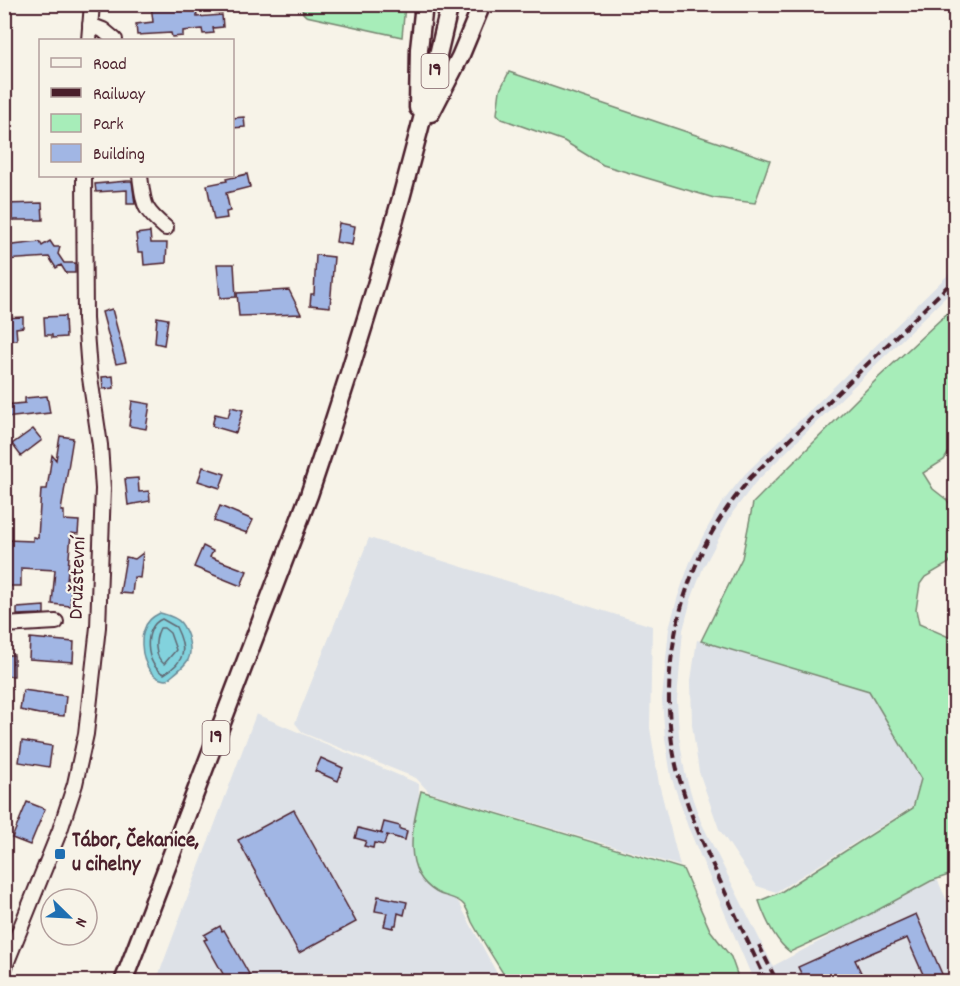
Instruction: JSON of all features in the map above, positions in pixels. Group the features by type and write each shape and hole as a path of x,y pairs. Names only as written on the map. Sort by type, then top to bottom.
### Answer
{"main road":[{"path":"418,138 419,49 423,4"},
{"name":"19","path":"123,981 309,495 354,361 418,138 450,4"},
{"path":"418,138 460,57 482,4"}],"street":[{"path":"89,39 93,4"},
{"path":"90,25 104,30 114,39"},
{"name":"Družstevní","path":"4,969 60,830 75,784 86,734 98,627 103,489 99,436 88,371 85,319 84,177"},
{"path":"140,177 143,203 150,215 166,228"},
{"path":"4,625 56,622"}],"shaded area":[{"path":"955,268 955,288 755,483 733,512 703,568 691,600 683,630 677,700 679,736 685,773 693,800 701,822 773,966 937,879 955,918 955,981 744,982 752,977 688,827 671,776 662,700 669,628 678,596 690,562 704,534 721,504 745,474"},
{"path":"369,538 652,626 650,728 659,784 680,866 429,792 416,778 303,733 295,723"},
{"path":"697,640 870,692 921,779 912,807 776,892 757,886 719,829 699,772 692,725 691,680"},
{"path":"256,714 419,784 419,801 414,819 437,893 455,899 459,903 501,981 156,982"}],"green space":[{"path":"301,5 405,5 402,37 306,16"},
{"path":"509,72 770,160 755,203 714,198 603,165 564,141 502,119 497,114 500,90"},
{"path":"955,306 955,442 944,460 923,473 933,489 953,508 956,551 949,563 925,577 920,584 916,610 919,624 949,637 954,646 955,873 931,881 852,924 790,952 775,936 759,901 781,892 913,808 921,779 869,691 701,641 742,558 753,503 879,377"},
{"path":"421,791 683,869 710,930 731,957 737,974 735,981 508,981 464,905 458,900 436,892 417,872 412,846"}],"water":[{"path":"160,613 181,623 190,646 188,660 167,680 159,679 148,668 142,645 142,637 147,624"}],"building":[{"path":"151,4 196,4 197,17 222,15 223,27 213,28 214,33 203,34 202,29 183,31 183,36 172,37 171,33 137,35 136,24 153,22"},
{"path":"244,117 245,127 234,128 234,118"},
{"path":"247,174 250,187 226,193 230,211 226,212 227,218 214,220 207,185"},
{"path":"132,181 135,204 127,204 127,190 96,192 95,184"},
{"path":"42,203 43,220 4,220 4,204"},
{"path":"339,223 355,226 352,245 336,242"},
{"path":"150,232 151,243 167,243 166,263 144,265 143,252 138,252 136,234"},
{"path":"50,241 54,247 60,247 58,254 64,263 75,263 75,273 66,273 61,265 56,268 49,257 4,260 4,246 40,242 42,246"},
{"path":"316,255 334,257 330,307 310,305 311,294 314,294"},
{"path":"217,264 234,264 236,297 220,298"},
{"path":"289,290 301,314 239,316 237,293"},
{"path":"112,309 126,362 116,364 102,312"},
{"path":"65,316 66,337 52,338 52,335 45,335 44,317"},
{"path":"23,317 23,327 16,328 17,340 4,340 4,318"},
{"path":"157,317 168,319 164,345 155,343"},
{"path":"113,376 114,388 103,389 102,377"},
{"path":"47,396 50,413 4,418 4,405 25,403 25,398"},
{"path":"132,401 150,404 146,429 129,426"},
{"path":"231,407 243,410 236,433 212,426 215,414 228,417"},
{"path":"33,429 42,440 21,456 12,444"},
{"path":"60,436 73,438 61,511 64,511 64,520 79,521 78,534 71,533 67,581 72,582 70,606 52,604 55,570 21,568 21,586 4,586 7,540 33,541 33,537 38,538 41,489 47,489 52,455 56,460"},
{"path":"203,467 225,474 220,488 198,481"},
{"path":"138,478 139,492 149,491 150,501 128,505 125,479"},
{"path":"220,506 253,520 247,533 214,521"},
{"path":"203,546 213,551 210,557 247,571 241,586 194,567"},
{"path":"143,553 140,578 134,577 132,594 120,593 126,557 135,559"},
{"path":"44,606 44,614 17,615 17,608"},
{"path":"30,638 74,642 73,662 29,659"},
{"path":"4,655 14,655 14,676 4,676"},
{"path":"23,690 66,696 64,716 20,710"},
{"path":"22,741 52,746 49,767 19,762"},
{"path":"321,758 343,768 338,781 315,771"},
{"path":"27,802 45,809 30,845 12,838"},
{"path":"294,810 356,922 299,953 238,840"},
{"path":"384,822 400,826 400,829 407,831 405,840 387,835 384,845 374,843 373,848 364,846 366,841 355,838 358,828 383,834 381,833"},
{"path":"378,896 407,902 404,915 398,913 396,925 393,928 384,926 387,913 375,911"},
{"path":"916,914 945,981 926,981 907,938 855,960 865,981 805,981 798,967"},
{"path":"220,926 253,981 227,981 204,940 207,939 204,935"}],"railway":[{"path":"767,982 705,847 679,777 672,743 669,708 670,672 683,602 710,536 750,478 956,278"},
{"path":"759,945 777,982"}],"place":[{"name":"Tábor, Čekanice, u cihelny","path":"60,854"}]}
